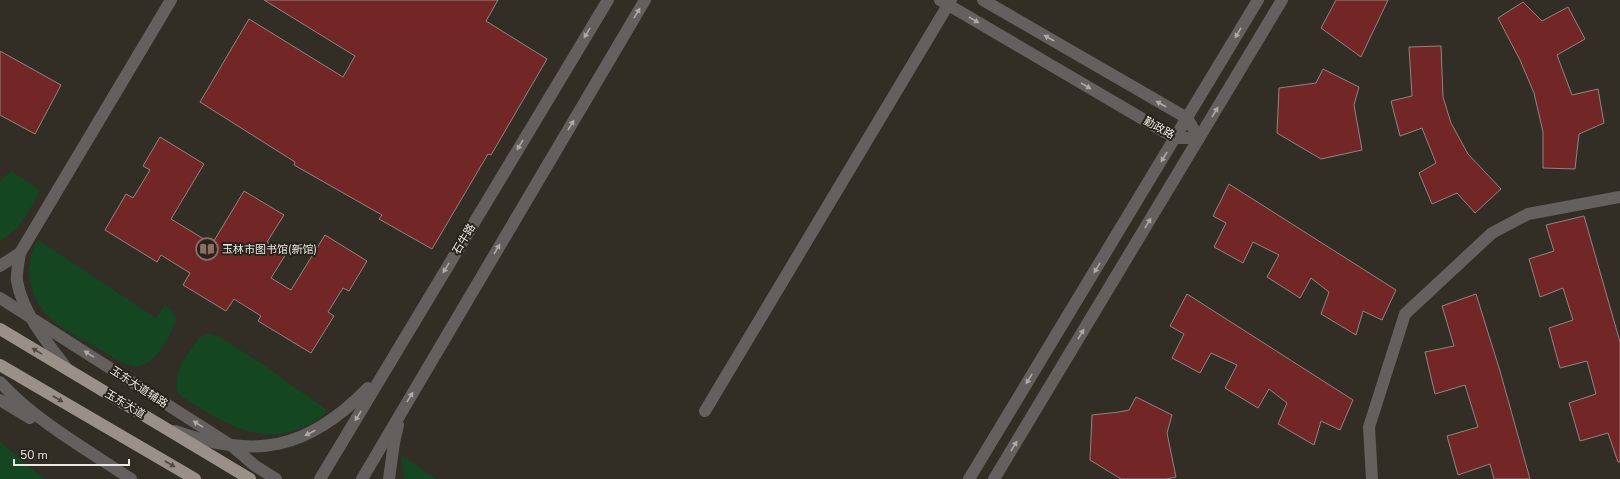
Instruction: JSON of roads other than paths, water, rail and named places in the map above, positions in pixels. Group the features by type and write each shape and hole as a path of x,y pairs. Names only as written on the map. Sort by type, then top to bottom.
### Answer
{"main road":[{"name":"玉东大道","path":"0,329 250,479"},
{"path":"0,365 195,479"}],"street":[{"path":"67,369 40,333 25,305 17,280 20,253 172,0"},
{"name":"石牛路","path":"320,479 608,0"},
{"path":"362,479 645,0"},
{"name":"勤政路","path":"982,0 1187,118 1199,138"},
{"path":"969,479 1258,0"},
{"path":"994,479 1282,0"},
{"path":"705,411 947,2"},
{"name":"勤政路","path":"947,2 1175,138 1199,138"},
{"path":"1372,479 1369,427 1405,314 1492,233 1528,214 1620,197"},
{"path":"0,266 20,253"},
{"name":"玉东大道辅路","path":"0,298 232,446 254,465 276,479"},
{"path":"162,426 199,438 232,446 263,447 306,436 328,424 349,407 383,373"},
{"path":"0,382 25,407 44,422 130,479"},
{"path":"0,400 130,479"},
{"path":"389,479 394,443 401,411"}],"place":[{"name":"玉林市图书馆(新馆)","path":"207,249"}]}
